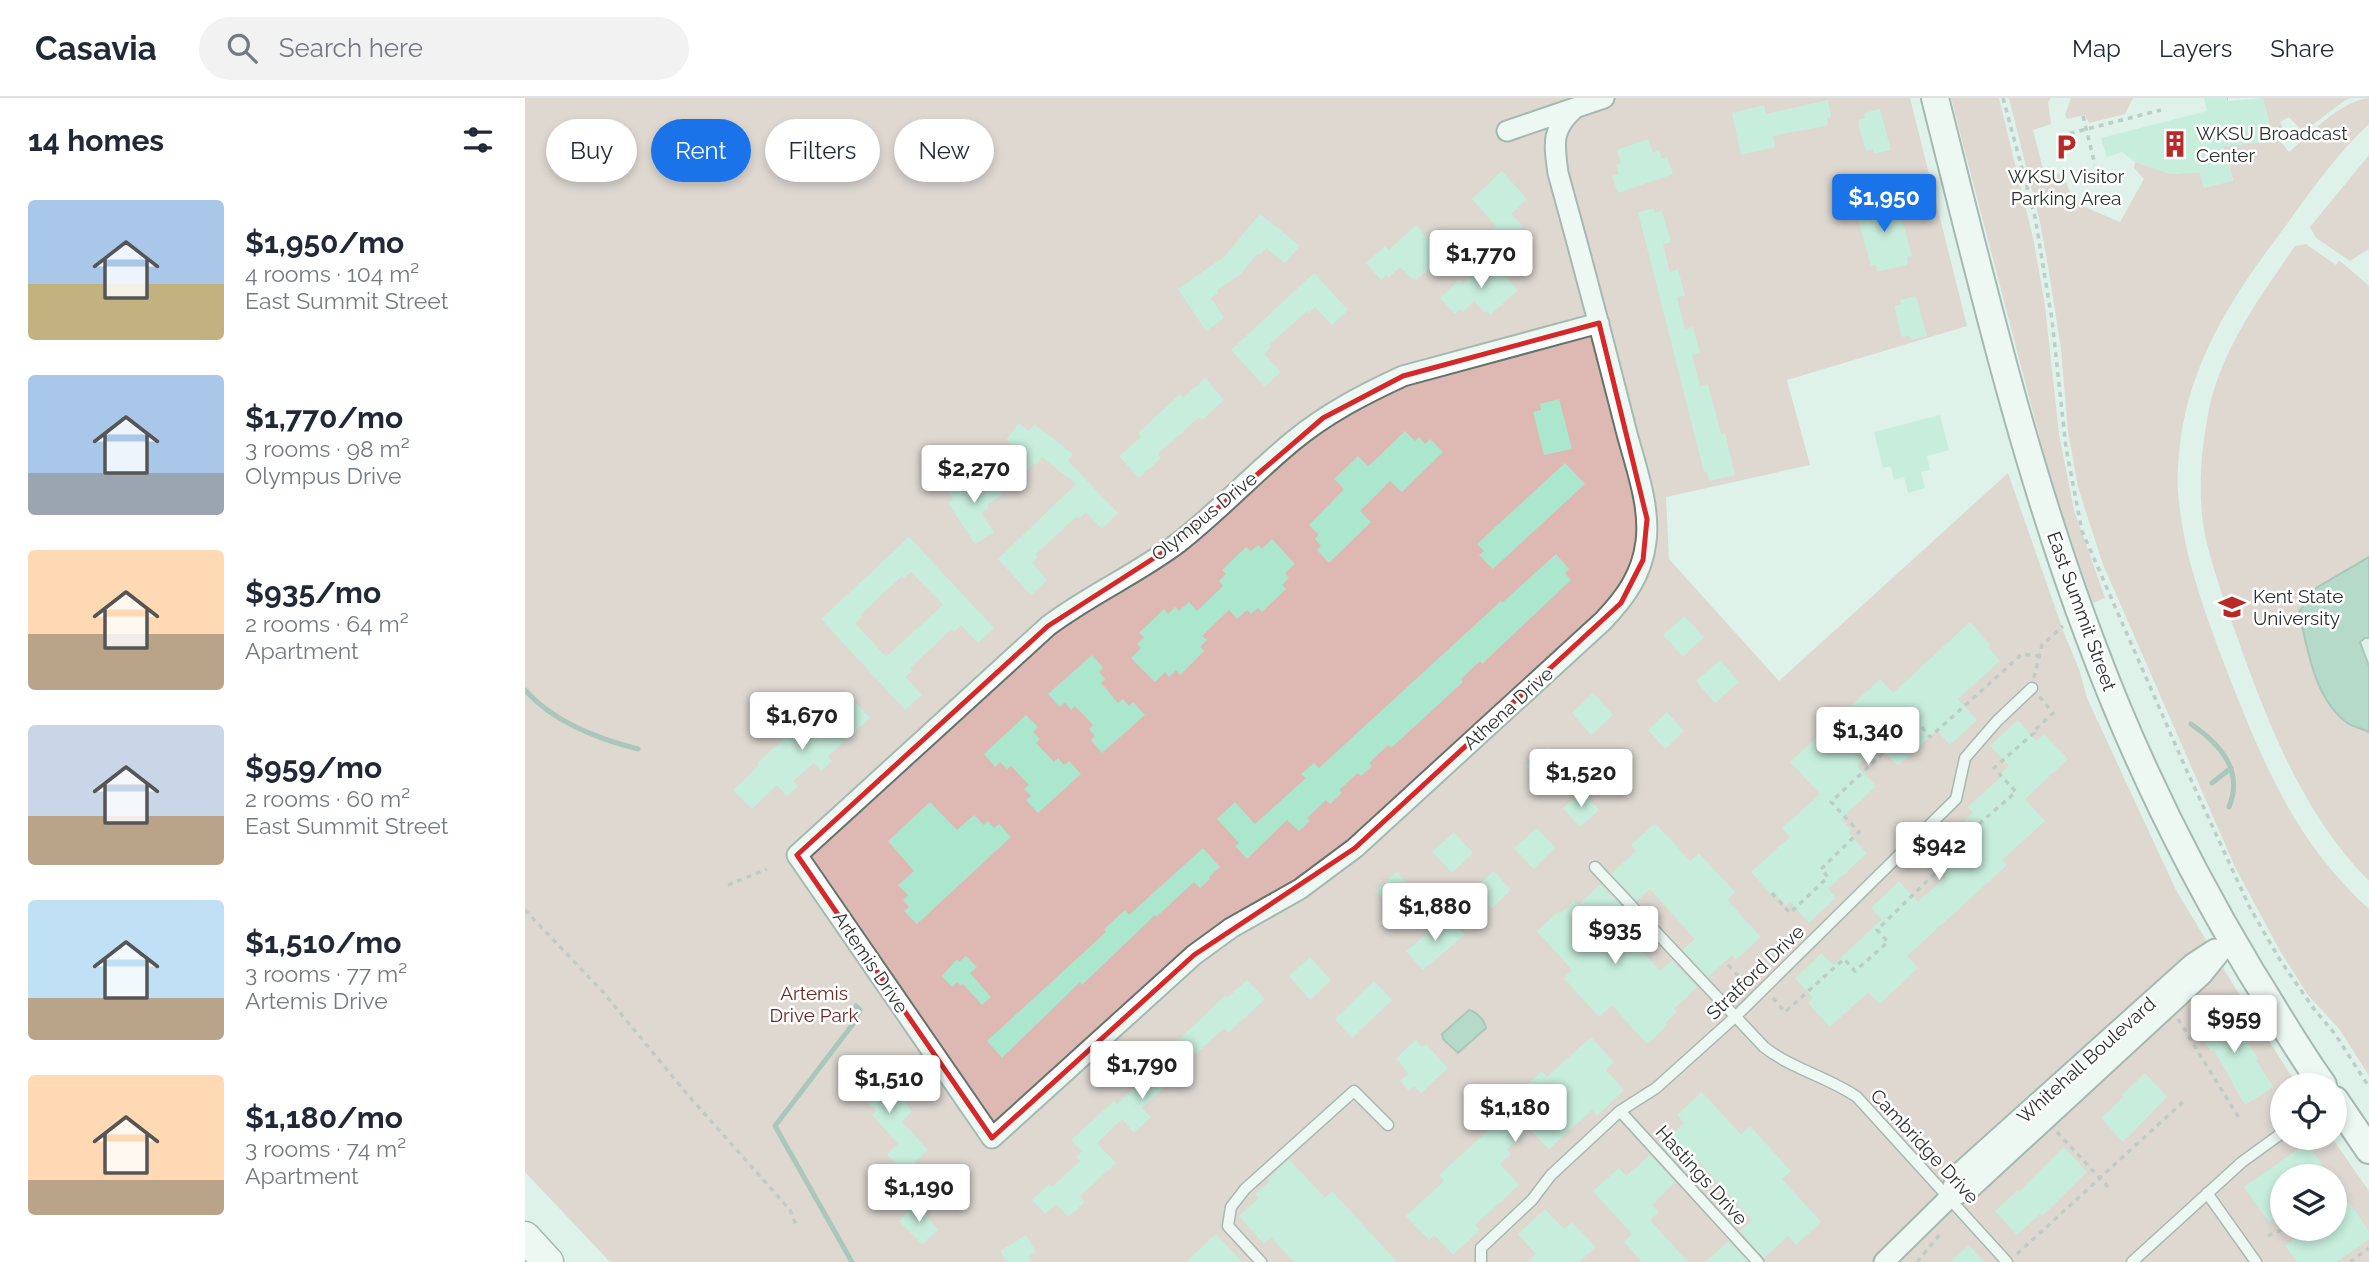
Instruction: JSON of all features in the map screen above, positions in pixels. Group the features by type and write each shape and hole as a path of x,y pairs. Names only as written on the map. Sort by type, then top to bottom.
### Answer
{"main road":[{"name":"East Summit Street","path":"1935,98 2017,414 2043,505 2082,618 2118,709 2192,866 2231,939 2316,1073"},
{"name":"East Summit Street","path":"2347,1118 2369,1150"},
{"path":"525,1237 548,1262"}],"street":[{"path":"1507,131 1604,98"},
{"name":"Athena Drive","path":"992,1138 1194,955 1231,928 1300,889 1355,848 1621,603 1632,587 1643,560 1647,519 1555,154 1558,127 1575,108"},
{"name":"Olympus Drive","path":"797,855 1048,626 1088,597 1176,544 1323,418 1373,390 1409,374 1599,323"},
{"name":"Artemis Drive","path":"797,855 992,1138"},
{"name":"Whitehall Boulevard","path":"1884,1262 1949,1198 1971,1188 2202,975 2231,939"},
{"name":"Whitehall Boulevard","path":"1949,1198 1957,1175 2192,964 2231,939"}],"lane":[{"name":"Stratford Drive","path":"1481,1262 1481,1248 1532,1200 1551,1175 1620,1111 1656,1088 1735,1017 1956,799 1965,758 1997,721 2032,688"},
{"name":"Cambridge Drive","path":"1595,867 1735,1017 1777,1057 1842,1087 1857,1097 2007,1262"},
{"path":"1261,1262 1228,1226 1231,1207 1245,1189 1354,1091 1388,1125"},
{"name":"Hastings Drive","path":"1620,1111 1758,1262"},
{"path":"2132,1262 2242,1162 2270,1142"},
{"path":"2207,1193 2256,1262"}],"path":[{"path":"2003,98 2035,217 2052,320 2066,448 2082,531 2249,908 2280,960 2335,1034 2369,1087"},
{"path":"2060,136 2161,110"},
{"path":"2083,116 2095,165"},
{"path":"1728,965 1747,985 1754,978 1785,1012 1845,960 1855,971 1888,942 1877,930 1978,837 1972,830 2016,792 1994,768 2053,713 2032,688 2042,645 2064,625 2082,618"},
{"path":"1772,893 1790,913 1828,877 1821,869 1859,832 1831,802 1917,721 1930,737 2022,653 2039,656"},
{"path":"728,885 767,869"},
{"path":"525,910 603,992 703,1112 790,1210 797,1227"},
{"path":"2175,1015 2239,1118"},
{"path":"2017,1254 2185,1100"},
{"path":"2046,1120 2109,1188"},
{"path":"1917,1262 1942,1232"},
{"path":"2350,1262 2369,1248"}],"highlighted area":[{"path":"1599,323 1647,519 1643,560 1621,603 1355,848 1194,955 992,1138 797,855 1048,626 1176,544 1323,418 1403,376"}],"green space":[{"name":"Artemis Drive Park","path":"525,98 1910,98 1967,326 1787,380 1810,465 1666,497 1669,559 1779,681 2008,473 2087,698 2176,890 2289,1073 2270,1073 2270,1150 2340,1150 2369,1191 2369,1262 610,1262 525,1172"},
{"path":"1951,98 1999,98 2034,242 2045,306 2059,434 2074,510 2105,598 2093,603 2053,489"},
{"path":"2009,98 2051,98 2048,102 2051,124 2033,130 2045,177 2063,173 2072,198 2087,208 2120,222 2144,179 2134,168 2135,162 2171,174 2199,172 2233,180 2223,146 2279,140 2289,152 2336,112 2347,105 2369,98 2369,124 2331,165 2258,263 2212,340 2190,395 2183,424 2178,482 2181,517 2199,594 2261,754 2306,836 2324,861 2369,909 2369,1076 2340,1030 2308,995 2280,951 2235,867 2102,562 2078,487 2068,431 2061,349 2048,266 2040,222"},
{"path":"2071,98 2133,98 2125,114 2089,123 2085,115 2067,119 2065,115"},
{"path":"2263,98 2351,98 2303,132 2289,117 2280,122 2284,130 2280,135 2272,136"},
{"path":"2369,155 2369,249 2350,261 2316,238 2310,227"},
{"path":"2306,244 2336,265 2339,260 2369,286 2369,557 2316,588 2349,724 2369,732 2369,881 2345,855 2324,826 2305,796 2273,731 2223,595 2208,547 2203,519 2201,472 2204,440 2209,409 2223,365 2256,304 2295,246"}],"shaded area":[{"path":"2369,557 2369,638 2360,642 2369,666 2369,732 2349,724 2328,702 2314,673 2299,612 2316,588"},
{"path":"1469,1010 1480,1017 1486,1028 1458,1053 1443,1039 1442,1034"}],"building":[{"name":"WKSU Broadcast Center","path":"2204,98 2227,98 2228,101 2263,98 2273,142 2223,146 2233,181 2204,188 2199,172 2171,174 2135,162 2122,152 2107,157 2101,138 2207,111"},
{"path":"1828,100 1831,117 1827,118 1828,124 1825,126 1773,136 1775,147 1741,155 1732,113 1764,105 1766,114"},
{"path":"1880,109 1891,150 1874,154 1873,149 1867,151 1865,148 1858,123 1865,118 1864,113"},
{"path":"1648,139 1653,153 1659,150 1662,159 1667,157 1673,174 1618,193 1612,176 1619,174 1616,165 1621,163 1617,150"},
{"path":"1502,171 1527,199 1511,214 1524,227 1522,229 1526,234 1509,249 1492,230 1496,226 1472,199"},
{"path":"1891,197 1892,203 1897,202 1912,256 1907,257 1906,265 1877,271 1876,265 1871,266 1856,213 1861,211 1862,203"},
{"path":"1654,208 1655,213 1661,211 1663,214 1670,239 1669,243 1663,244 1670,272 1678,269 1685,296 1677,297 1685,329 1693,327 1700,353 1692,355 1700,386 1708,384 1721,434 1725,433 1735,475 1709,481 1707,471 1704,472 1638,212"},
{"path":"1260,214 1300,246 1285,263 1266,248 1260,255 1258,253 1241,274 1217,290 1218,293 1211,298 1224,318 1206,331 1178,289 1225,256"},
{"path":"1416,225 1443,256 1415,281 1400,267 1388,278 1386,275 1381,280 1366,263 1385,246 1389,250"},
{"path":"1490,259 1518,290 1490,315 1474,301 1463,312 1460,309 1455,314 1440,298 1460,279 1463,284"},
{"path":"1314,273 1348,310 1332,325 1315,307 1269,345 1271,347 1264,354 1281,372 1265,387 1231,350"},
{"path":"1916,296 1927,336 1911,340 1909,336 1901,335 1895,306 1901,304 1900,300"},
{"path":"1205,378 1224,400 1202,420 1199,417 1158,454 1161,458 1139,478 1119,456 1141,437 1138,433 1180,394 1183,398"},
{"path":"1559,399 1572,449 1544,455 1533,412 1541,410 1540,404"},
{"path":"1940,415 1949,450 1927,456 1930,470 1921,472 1925,488 1908,493 1904,477 1894,480 1891,466 1883,468 1874,432"},
{"path":"1019,423 1029,431 1034,424 1073,454 1068,461 1118,513 1102,529 1086,512 1079,519 1077,516 1036,554 1038,557 1032,563 1047,580 1031,595 998,559 1076,484 1042,457 1036,465 1033,463 1022,477 1003,463 1015,447 1006,440"},
{"path":"1405,431 1415,441 1419,437 1425,444 1430,439 1443,452 1402,492 1390,481 1360,511 1371,522 1329,563 1317,550 1321,546 1315,539 1319,535 1309,525 1344,489 1334,479 1358,456 1368,466"},
{"path":"1565,463 1585,484 1493,569 1479,555 1484,551 1477,544"},
{"path":"989,475 1002,495 987,505 989,508 981,513 994,532 975,544 948,503 953,499 946,489 966,476 972,485"},
{"path":"909,537 994,628 978,643 961,625 954,632 952,629 910,668 912,671 905,677 922,695 905,710 821,619","holes":["911,572 943,605 886,657 855,623 862,617 860,615 902,576 904,578"]},
{"path":"1272,539 1295,564 1285,573 1289,578 1282,585 1286,589 1262,612 1258,608 1251,614 1247,610 1237,619 1229,610 1202,636 1207,640 1200,647 1204,651 1180,675 1176,670 1169,677 1165,672 1155,682 1131,658 1141,648 1137,644 1144,637 1139,633 1164,609 1168,614 1175,607 1179,611 1189,602 1197,611 1223,586 1219,581 1226,574 1222,570 1246,547 1251,551 1258,545 1262,549"},
{"path":"1556,554 1569,569 1565,573 1571,580 1482,664 1480,661 1461,679 1463,682 1391,748 1388,745 1369,763 1372,766 1361,776 1358,773 1339,790 1342,793 1330,804 1326,800 1307,818 1310,821 1299,831 1287,820 1247,859 1235,846 1239,843 1217,819 1235,802 1255,824 1306,778 1301,774 1314,763 1319,768"},
{"path":"1684,616 1704,637 1683,657 1663,635"},
{"path":"1970,622 2000,661 1958,699 1977,720 1950,745 1937,730 1898,766 1879,746 1857,766 1876,786 1841,819 1851,830 1848,833 1867,853 1828,889 1836,898 1809,923 1790,902 1786,906 1773,892 1771,894 1751,872 1790,837 1782,828 1820,794 1790,762 1880,679 1893,693"},
{"path":"1092,655 1103,668 1099,672 1105,679 1101,683 1118,703 1123,699 1129,706 1133,702 1145,715 1102,753 1091,740 1095,736 1089,729 1093,725 1075,706 1071,710 1065,702 1060,707 1048,694"},
{"path":"1720,660 1739,682 1715,703 1696,681"},
{"path":"1593,693 1613,715 1591,735 1572,713"},
{"path":"853,700 870,718 828,756 832,761 821,771 814,763 793,781 798,786 787,796 777,785 752,809 733,790 759,765 757,763 796,728 799,731 831,701 840,712"},
{"path":"1667,712 1684,731 1665,749 1648,730"},
{"path":"1026,715 1038,727 1033,732 1040,739 1036,743 1054,762 1058,758 1064,765 1069,761 1081,774 1038,813 1026,800 1031,796 1024,789 1029,785 1011,766 1007,769 1000,762 995,767 984,754"},
{"path":"2018,720 2036,741 2044,734 2068,759 2025,799 2045,821 2002,860 2007,865 1907,956 1918,968 1880,1004 1868,992 1830,1027 1808,1003 1813,998 1795,978 1822,953 1833,965 1882,919 1871,908 1899,881 1918,902 1947,875 1928,855 1973,813 1968,807 2003,775 2001,773 2009,766 1990,746"},
{"path":"1548,746 1567,767 1545,787 1526,766"},
{"path":"1582,791 1599,810 1580,827 1563,808"},
{"path":"930,802 957,830 974,815 984,825 988,821 994,828 999,824 1011,837 917,924 904,911 909,907 903,900 908,895 898,885 914,871 888,841"},
{"path":"1655,823 1690,861 1699,853 1735,892 1727,900 1761,937 1736,960 1732,955 1708,977 1683,950 1695,939 1650,889 1637,901 1611,874 1636,851 1631,845"},
{"path":"1537,828 1555,848 1534,869 1514,848"},
{"path":"1454,832 1473,853 1452,873 1432,852"},
{"path":"1203,848 1220,867 1210,879 1200,888 1194,882 1156,917 1155,915 1082,985 1080,982 1002,1058 987,1041 1106,932 1104,929 1125,910 1129,915"},
{"path":"1494,871 1511,890 1492,908 1474,889"},
{"path":"1397,872 1416,893 1395,913 1375,891"},
{"path":"1600,884 1626,911 1615,921 1660,971 1672,960 1697,987 1674,1009 1677,1012 1665,1023 1668,1025 1647,1044 1612,1005 1599,1017 1564,978 1572,970 1537,931 1574,901 1578,905"},
{"path":"1448,916 1465,935 1423,970 1406,951"},
{"path":"966,956 977,967 970,973 991,997 982,1005 963,984 961,986 957,982 952,987 942,976 957,959 959,962"},
{"path":"1310,957 1331,980 1310,1000 1289,976"},
{"path":"1247,980 1265,999 1228,1033 1224,1028 1171,1077 1173,1080 1142,1108 1151,1117 1134,1133 1122,1119 1097,1143 1116,1163 1080,1196 1085,1202 1068,1217 1056,1204 1045,1214 1032,1200 1049,1184 1052,1187 1080,1161 1076,1157 1082,1151 1071,1140 1114,1101 1117,1104 1142,1081 1140,1079 1147,1073 1145,1071 1225,996 1227,998"},
{"path":"1374,981 1392,1000 1352,1038 1335,1019"},
{"path":"2222,1007 2259,1059 2256,1060 2270,1082 2270,1089 2245,1105 2214,1050 2211,1052 2194,1025"},
{"path":"1591,1037 1614,1062 1606,1070 1624,1090 1597,1116 1592,1110 1549,1149 1529,1129 1507,1149 1511,1154 1500,1164 1519,1185 1475,1225 1480,1230 1453,1255 1434,1235 1429,1240 1406,1216 1444,1181 1439,1175 1502,1118 1497,1112 1542,1071 1547,1077"},
{"path":"1416,1040 1422,1047 1426,1044 1448,1068 1421,1093 1414,1086 1409,1091 1400,1081 1409,1074 1396,1058"},
{"path":"867,1061 874,1067 879,1065 888,1075 881,1083 898,1103 904,1101 912,1111 902,1122 928,1150 904,1173 887,1154 898,1144 872,1115 876,1111 847,1079"},
{"path":"2145,1073 2167,1097 2123,1142 2101,1118"},
{"path":"1702,1092 1741,1135 1750,1126 1791,1171 1782,1179 1821,1222 1796,1245 1788,1236 1764,1258 1740,1231 1752,1220 1698,1161 1686,1172 1661,1145 1684,1123 1677,1115"},
{"path":"2064,1147 2087,1172 2042,1216 2040,1214 2017,1235 1995,1211 2018,1190 2019,1192"},
{"path":"2297,1150 2312,1150 2322,1164 2277,1164"},
{"path":"1650,1155 1675,1182 1652,1205 1659,1212 1650,1220 1688,1262 1642,1262 1624,1242 1632,1234 1593,1191 1619,1168 1626,1176"},
{"path":"1289,1159 1325,1198 1332,1191 1397,1262 1294,1262 1271,1237 1264,1244 1239,1216 1259,1198 1255,1194"},
{"path":"2270,1169 2270,1221 2269,1222 2244,1187"},
{"path":"2349,1202 2369,1231 2369,1239 2337,1262 2297,1262 2285,1246 2292,1241 2347,1241"},
{"path":"917,1204 938,1230 922,1244 899,1221"},
{"path":"1545,1209 1564,1229 1572,1222 1596,1247 1579,1262 1528,1262 1536,1254 1518,1234"},
{"path":"1216,1234 1242,1262 1186,1262"},
{"path":"1026,1235 1036,1252 1028,1257 1031,1262 1007,1262 1000,1251"},
{"path":"1729,1241 1748,1262 1705,1262"},
{"path":"1969,1245 1984,1262 1950,1262"}],"waterway":[{"path":"525,690 549,711 577,728 638,749"},
{"path":"2191,724 2211,740 2227,759 2233,781 2229,807"},
{"path":"2212,783 2231,768"},
{"path":"852,1262 775,1126 853,1024 860,1010 856,1006"}],"place":[{"name":"WKSU Broadcast Center","path":"2175,144"},
{"name":"WKSU Visitor Parking Area","path":"2066,147"},
{"name":"Kent State University","path":"2232,607"}]}
